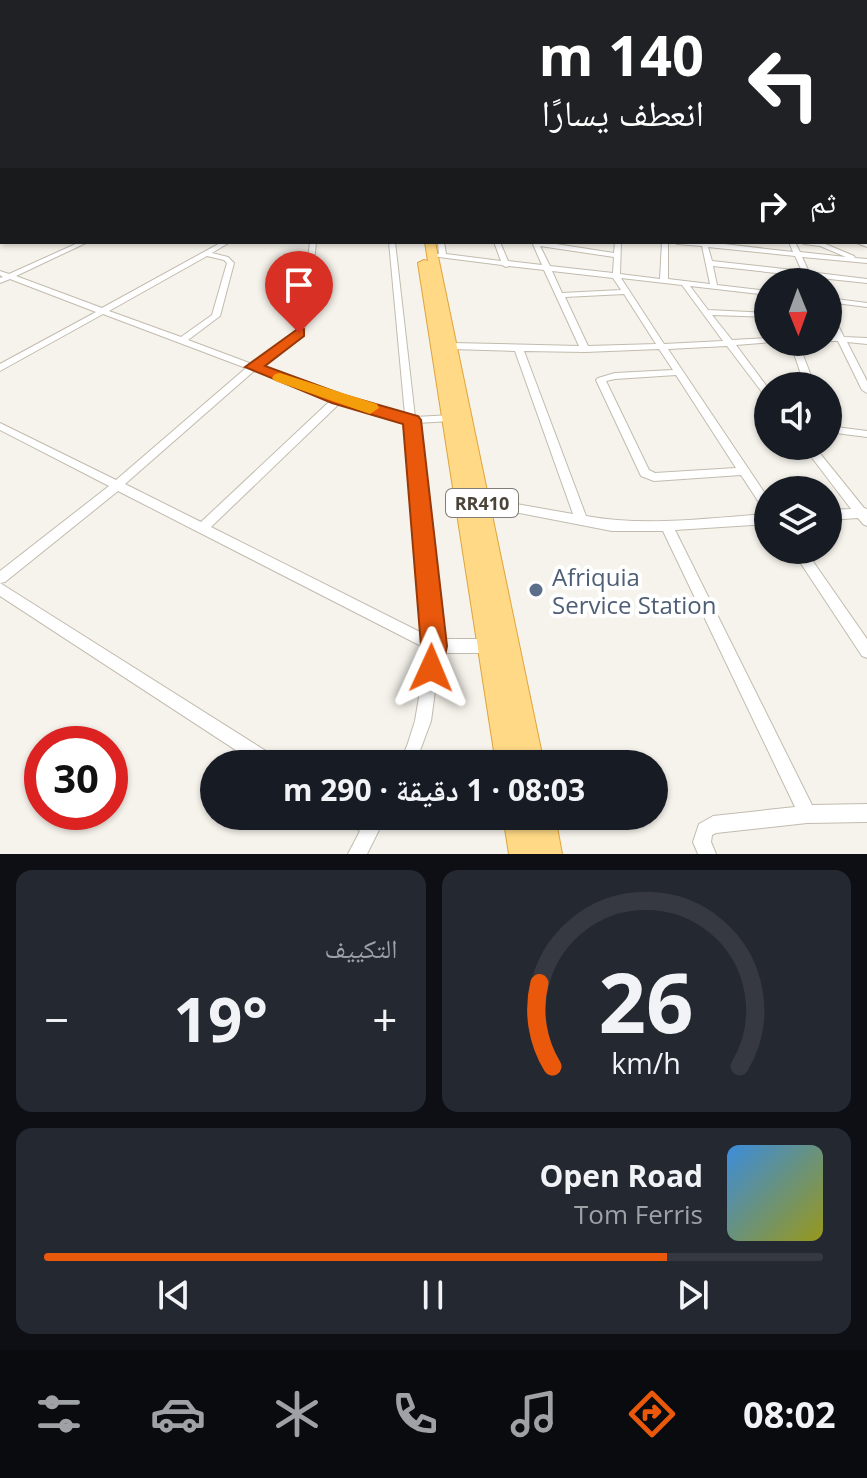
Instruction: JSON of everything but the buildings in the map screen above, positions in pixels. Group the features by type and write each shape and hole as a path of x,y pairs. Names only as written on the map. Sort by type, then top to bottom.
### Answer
{"highway":[{"name":"RR410","path":"433,247 528,750"},
{"name":"RR410","path":"433,247 452,418 507,750"},
{"path":"519,830 523,854"},
{"path":"544,830 548,854"}],"street":[{"path":"3,277 80,244"},
{"path":"0,368 224,244"},
{"path":"0,578 115,487 302,327 313,244"},
{"path":"392,244 434,646 426,713 414,750"},
{"path":"498,244 506,265"},
{"path":"536,244 585,349"},
{"path":"543,244 617,255"},
{"path":"618,244 616,277 754,485"},
{"path":"664,281 665,244"},
{"path":"714,287 704,244 864,261"},
{"path":"793,244 803,268"},
{"path":"821,244 864,261"},
{"path":"433,247 506,265 754,291"},
{"path":"181,341 213,319 219,308 231,263 226,258 207,254"},
{"path":"709,263 754,270"},
{"path":"3,277 338,399 412,420 452,418"},
{"path":"842,280 867,281"},
{"path":"684,283 754,375"},
{"path":"560,295 627,292"},
{"path":"842,302 867,305"},
{"path":"706,312 754,314"},
{"path":"842,338 867,341"},
{"path":"842,338 867,390"},
{"path":"452,346 519,350 754,342"},
{"path":"519,350 581,520"},
{"path":"853,362 867,364"},
{"path":"679,372 601,380 642,469 654,477 745,471"},
{"path":"202,529 338,399"},
{"path":"0,426 115,487 434,646 490,646"},
{"path":"842,431 867,434"},
{"path":"820,460 865,515"},
{"path":"482,502 632,528 754,520"},
{"path":"842,515 865,515"},
{"path":"667,526 807,814"},
{"path":"808,564 867,651"},
{"path":"0,589 249,750"},
{"path":"707,854 702,842 705,830 713,825 807,814 867,813"},
{"path":"357,854 370,830"}],"slow traffic":[{"path":"280,378 370,408"}],"place":[{"name":"Afriquia Service Station","path":"536,590"}],"route":[{"path":"299,333 253,367 338,399 412,420 434,646 431,668"}]}
